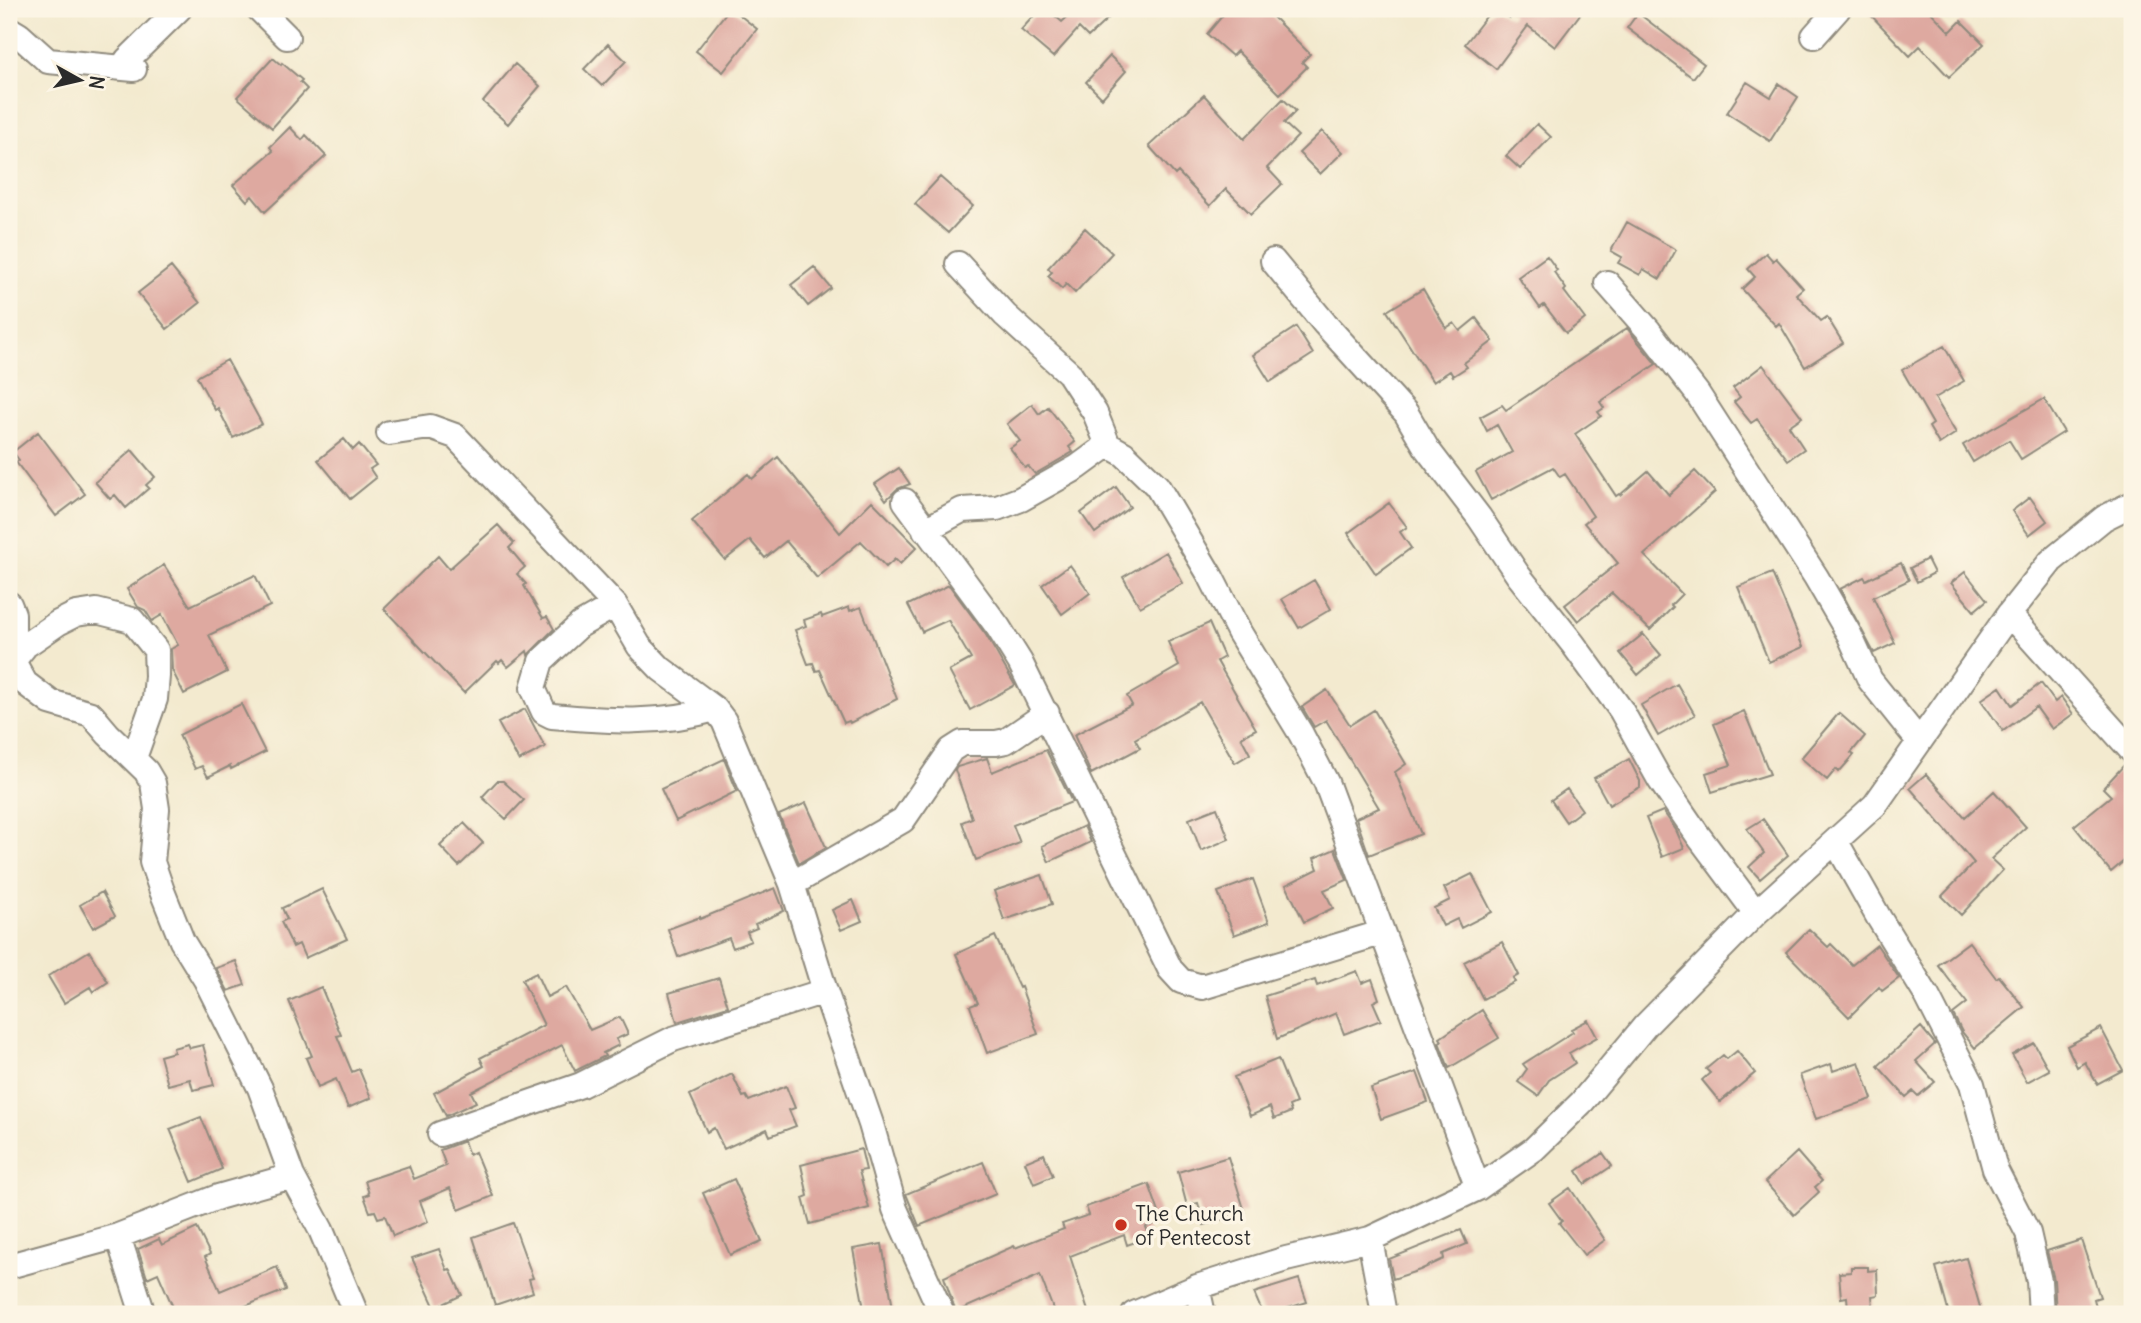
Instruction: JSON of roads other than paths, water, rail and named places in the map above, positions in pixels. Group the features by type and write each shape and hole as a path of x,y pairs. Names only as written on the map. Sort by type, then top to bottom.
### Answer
{"street":[{"path":"9,29 48,61 134,69 127,60 179,9"},
{"path":"258,9 288,37"},
{"path":"1814,36 1838,9"},
{"path":"1273,261 1325,324 1406,413 1427,450 1621,710 1660,780 1756,914"},
{"path":"958,264 1005,315 1069,373 1095,413 1108,444 1124,454 1157,486 1211,577 1239,632 1301,734 1326,782 1478,1188"},
{"path":"1607,283 1650,331 1697,393 1816,577 1849,634 1870,680 1918,740"},
{"path":"389,433 430,427 455,436 615,605 639,646 654,662 715,709 733,738 792,884 825,991 871,1124 895,1209 942,1314"},
{"path":"925,530 962,510 997,508 1021,499 1078,467 1108,444"},
{"path":"905,501 998,627 1020,662 1170,969 1181,981 1202,987 1381,933"},
{"path":"1134,1314 1197,1287 1286,1259 1370,1240 1478,1188 1534,1149 1582,1102 1645,1026 1756,914 1875,805 1918,740 2050,561 2104,517 2132,504"},
{"path":"9,604 13,614 13,661 25,682 50,702 91,714 146,771 153,783 157,809 152,862 162,891 182,940 206,980 260,1088 292,1176 321,1230 356,1314"},
{"path":"615,605 580,625 541,661 533,688 544,712 552,716 628,722 688,717 715,709"},
{"path":"13,661 26,645 76,614 96,611 132,620 156,650 157,676 155,699 134,758"},
{"path":"2009,614 2132,751"},
{"path":"792,884 903,820 957,744 1006,741 1047,713"},
{"path":"1836,842 1927,996 1972,1084 1995,1170 2028,1233 2039,1281 2041,1314"},
{"path":"440,1134 581,1085 673,1039 825,991"},
{"path":"9,1266 118,1236 218,1197 292,1176"},
{"path":"118,1236 143,1314"},
{"path":"1370,1240 1384,1314"},
{"path":"1197,1287 1203,1314"}],"place":[{"name":"The Church of Pentecost","path":"1121,1225"}]}
